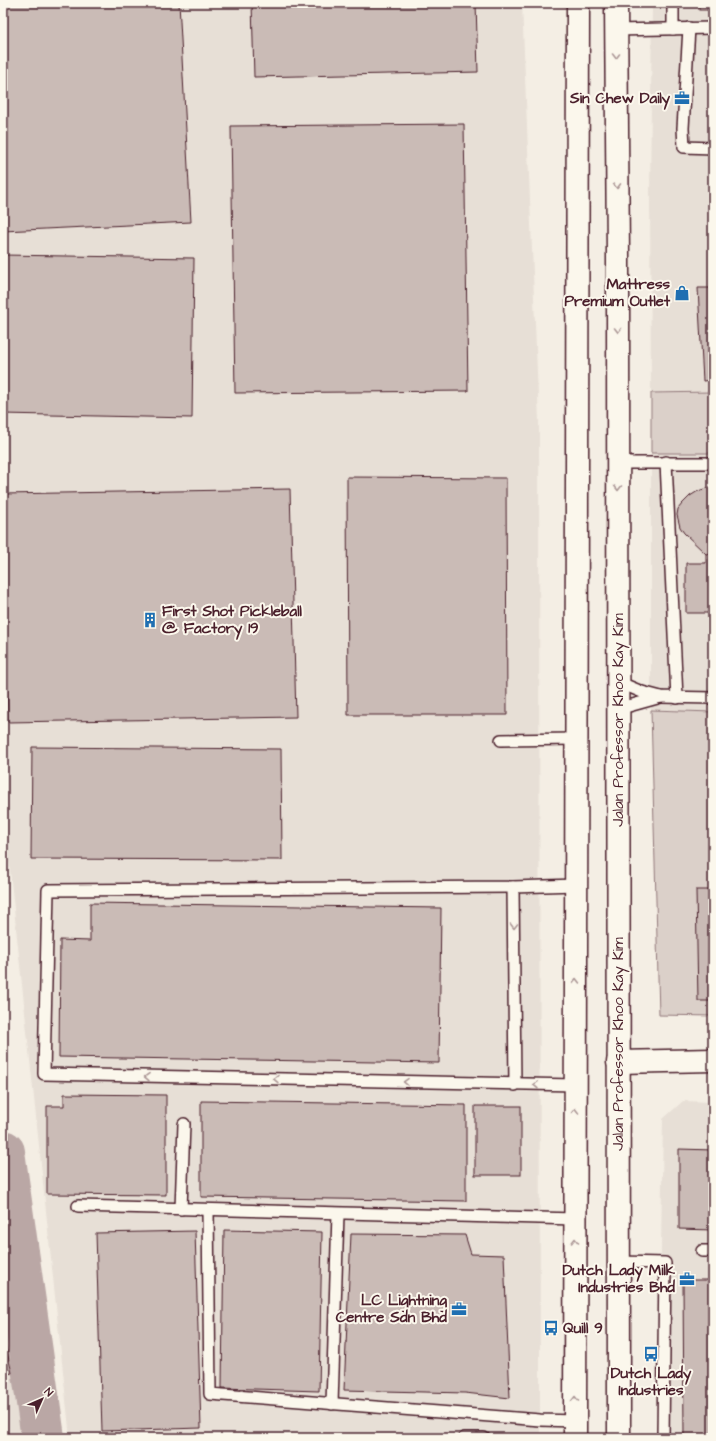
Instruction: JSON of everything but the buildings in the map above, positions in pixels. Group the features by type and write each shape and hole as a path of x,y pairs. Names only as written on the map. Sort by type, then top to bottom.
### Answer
{"main road":[{"path":"575,1430 578,3"},
{"name":"Jalan Professor Khoo Kay Kim","path":"616,3 619,1438"},
{"path":"618,1062 713,1060"}],"lane":[{"path":"673,3 673,29"},
{"path":"689,28 683,128 684,147 713,148"},
{"path":"616,30 713,28"},
{"path":"666,462 677,698"},
{"path":"618,463 713,463"},
{"path":"618,682 642,692 661,697 713,698"},
{"path":"618,709 661,697"},
{"path":"501,740 576,739"},
{"path":"575,1085 515,1085 44,1074 48,890 513,887 576,884"},
{"path":"513,887 515,1085"},
{"path":"181,1209 184,1124"},
{"path":"78,1206 575,1220"},
{"path":"208,1210 210,1394 540,1420 575,1430"},
{"path":"332,1404 338,1214"},
{"path":"618,1262 665,1263 663,1438"},
{"path":"464,1438 484,1438"}],"shaded area":[{"path":"3,3 522,3 539,421 540,1438 70,1438 3,805"},
{"path":"652,3 713,3 713,392 651,393 650,194"},
{"path":"713,392 713,453 651,453 651,393"},
{"path":"651,453 713,453 713,712 651,710"},
{"path":"651,710 713,712 713,1016 659,1015"},
{"name":"Dutch Lady Milk Industries Bhd","path":"683,1101 713,1102 713,1438 658,1438 663,1119"},
{"path":"3,1249 27,1438 3,1438"}],"waterway":[{"path":"3,1152 43,1438"}],"place":[{"name":"Sin Chew Daily","path":"682,98"},
{"name":"Mattress Premium Outlet","path":"682,293"},
{"name":"First Shot Pickleball @ Factory 19","path":"150,620"},
{"name":"Dutch Lady Milk Industries Bhd","path":"687,1279"},
{"name":"LC Lightning Centre Sdn Bhd","path":"459,1309"},
{"name":"Quill 9","path":"551,1328"},
{"name":"Dutch Lady Industries","path":"651,1354"}]}
